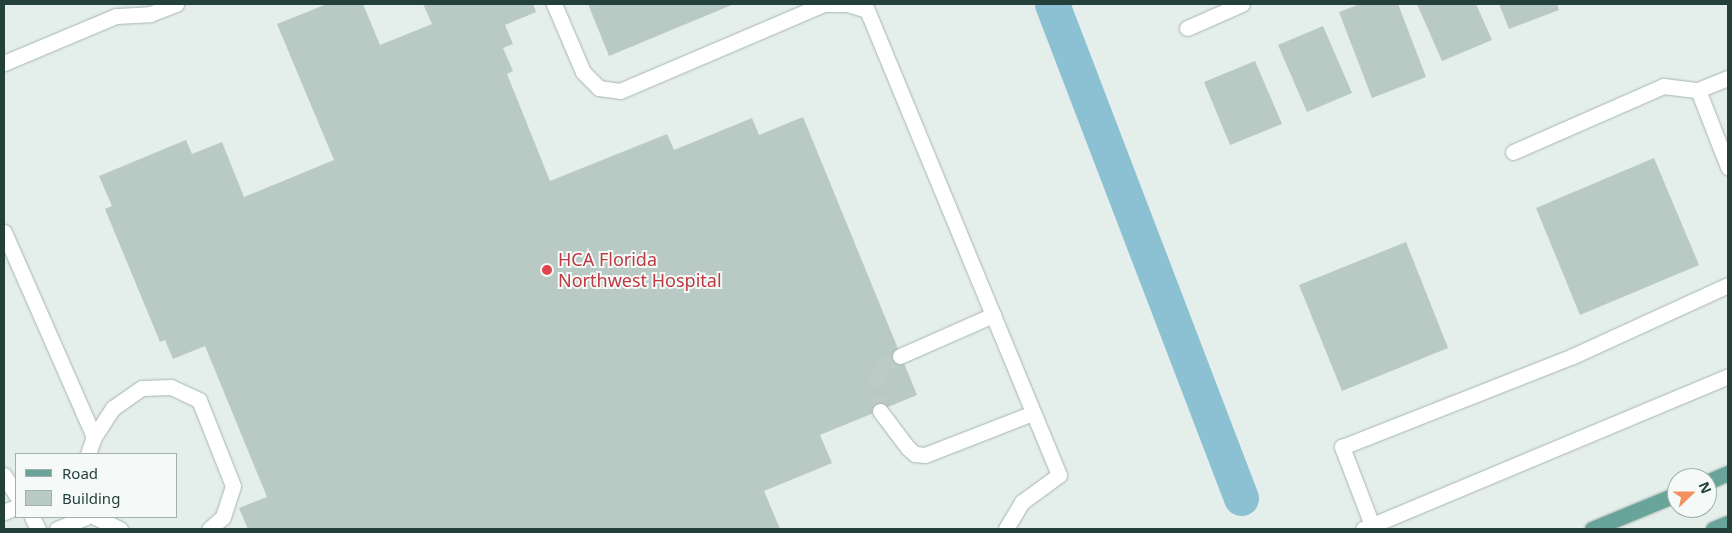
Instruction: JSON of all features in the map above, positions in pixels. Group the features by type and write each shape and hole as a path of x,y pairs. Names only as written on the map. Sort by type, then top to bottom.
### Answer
{"main road":[{"path":"1592,529 1667,498"},
{"path":"1713,529 1728,523"}],"street":[{"path":"116,16 127,4"},
{"path":"4,63 116,16 150,14 176,4"},
{"path":"554,4 583,72 599,88 620,91 824,4 848,4 867,10 1059,476 1022,502 1006,529"},
{"path":"1187,28 1242,4"},
{"path":"1513,152 1663,86 1698,90 1728,78"},
{"path":"1698,90 1728,167"},
{"path":"4,232 94,437"},
{"path":"1728,285 1573,356 1342,447 1368,527 1728,376"},
{"path":"900,356 993,315"},
{"path":"88,453 94,437 113,408 142,388 172,387 199,400 233,486 223,517 209,529"},
{"path":"880,411 908,448 915,454 925,455 1033,413"},
{"path":"4,475 15,492"},
{"path":"57,529 84,518"},
{"path":"97,518 120,529"}],"building":[{"path":"327,4 363,4 380,45 432,24 423,4 533,4 536,12 505,25 513,44 503,48 513,71 507,74 550,181 667,134 674,150 752,118 759,135 803,117 917,395 820,435 832,463 764,491 780,529 248,529 239,508 267,497 205,346 173,359 165,340 160,342 105,209 112,206 99,176 186,140 192,154 222,142 244,197 334,160 277,24"},
{"path":"588,4 734,4 609,56"},
{"path":"1360,4 1398,4 1426,77 1372,98 1339,12"},
{"path":"1417,4 1476,4 1492,40 1442,61"},
{"path":"1499,4 1557,4 1559,10 1509,29"},
{"path":"1323,26 1352,93 1307,112 1278,45"},
{"path":"1255,61 1282,124 1230,145 1204,82"},
{"path":"1654,158 1699,265 1580,315 1536,208"},
{"path":"1406,242 1448,348 1342,391 1299,285"}],"waterway":[{"path":"1052,4 1241,498"}],"tunnel":[{"path":"880,411 876,386 880,373 885,365 900,356"}],"place":[{"name":"HCA Florida Northwest Hospital","path":"547,270"}]}
